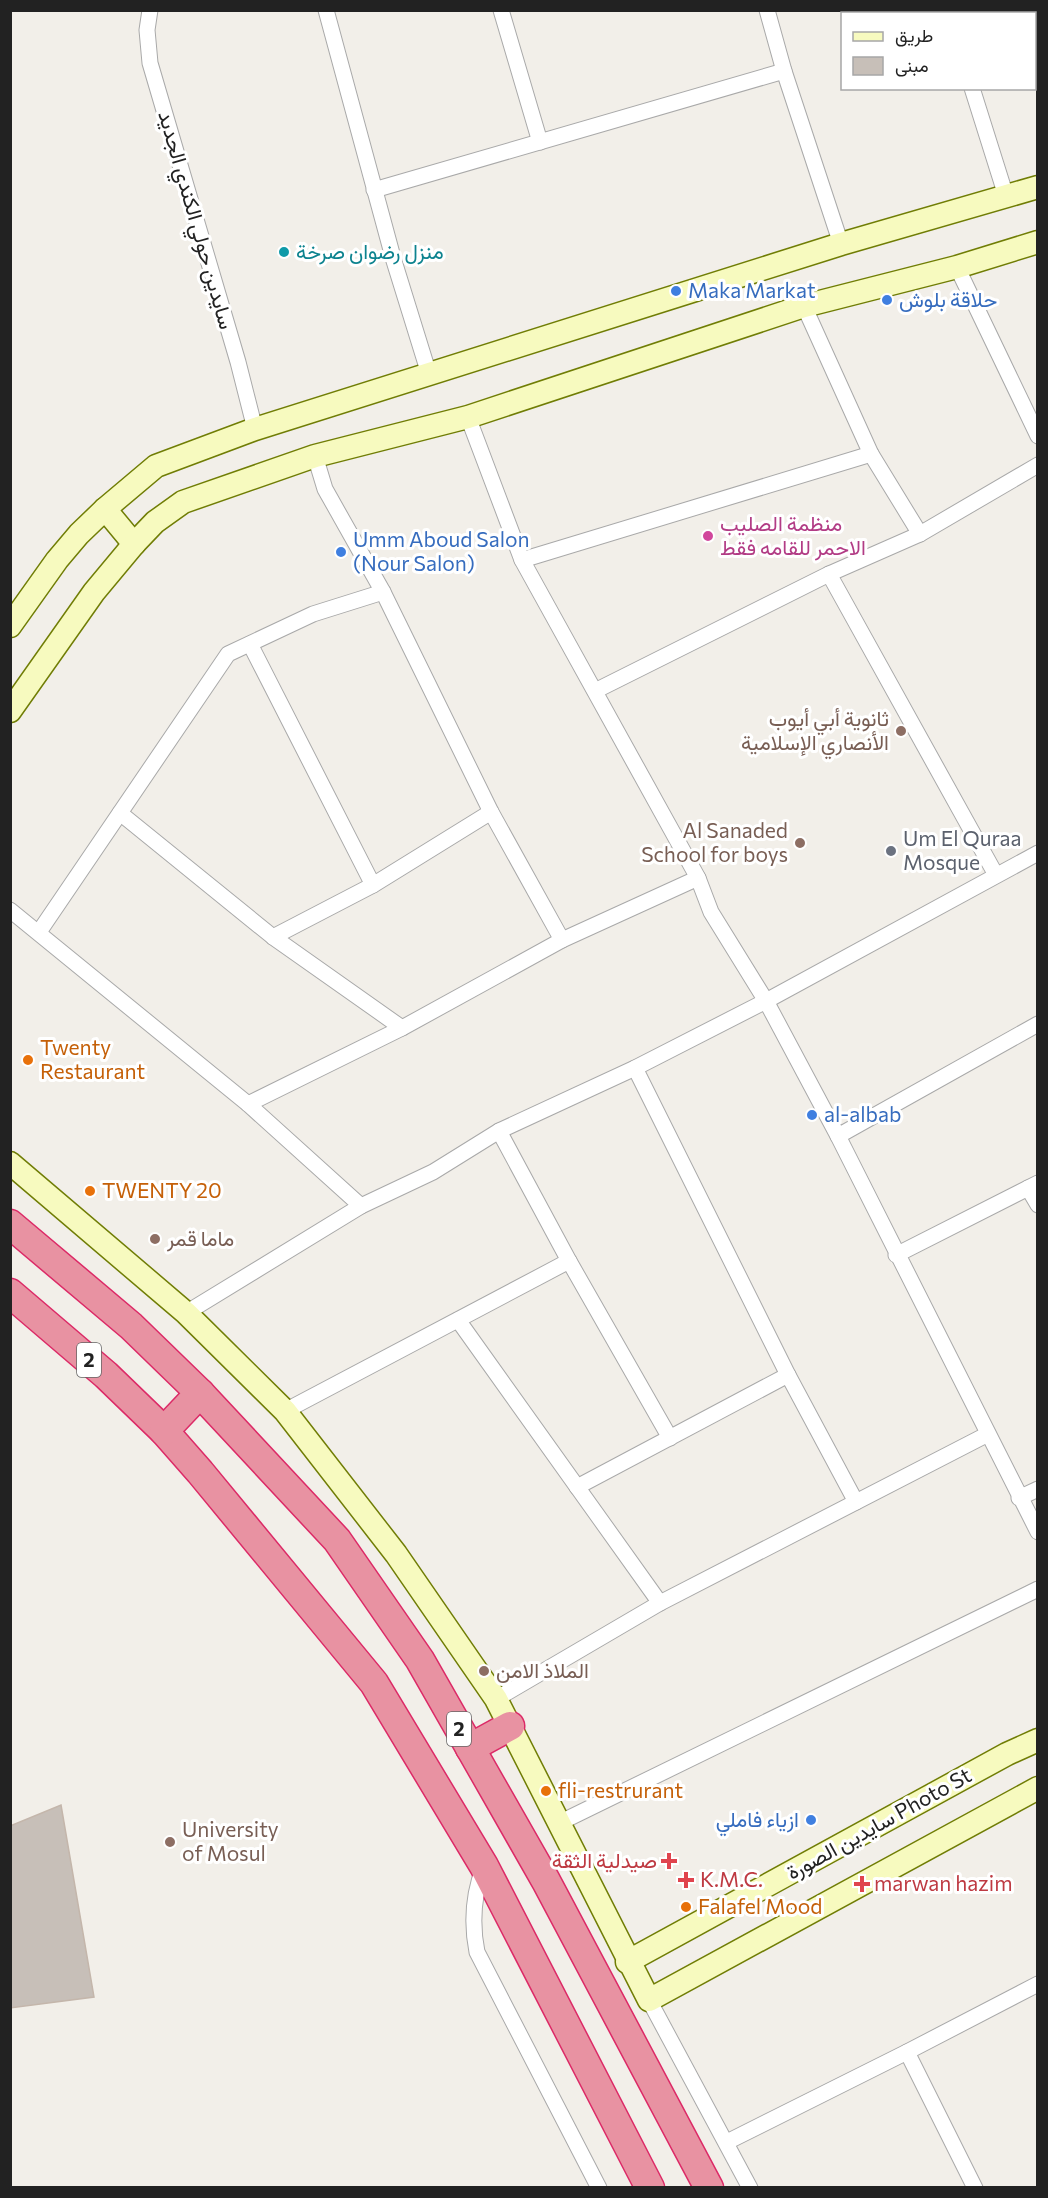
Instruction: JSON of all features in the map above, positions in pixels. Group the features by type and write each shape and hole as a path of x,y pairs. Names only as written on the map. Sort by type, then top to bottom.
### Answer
{"highway":[{"name":"2","path":"10,1224 131,1326 200,1393 338,1540 420,1660 546,1881 709,2187"},
{"name":"2","path":"10,1293 106,1375 164,1431 374,1683 484,1866 650,2187"},
{"path":"164,1431 200,1393"},
{"path":"470,1748 510,1726"}],"main road":[{"path":"10,626 57,560 105,508 156,466 255,429 841,244 1038,187"},
{"path":"10,711 72,621 134,544 155,522 183,501 315,456 468,417 804,306 957,267 1038,242"},
{"path":"105,508 134,544"},
{"path":"10,1163 186,1313 285,1412 396,1554 496,1699 627,1962 649,2000"},
{"name":"سايدين الصورة Photo St","path":"627,1962 997,1760 1038,1740"},
{"name":"سايدين الصورة Photo St","path":"649,2000 1038,1788"}],"street":[{"name":"سايدين حولي الكندي الجديد","path":"150,10 147,30 150,63 238,362 255,429"},
{"path":"326,10 394,261 429,374"},
{"path":"501,10 540,142"},
{"path":"767,10 784,71 841,244"},
{"path":"948,12 957,10"},
{"path":"374,190 784,71"},
{"path":"973,90 1006,196"},
{"path":"957,267 1038,436"},
{"path":"804,306 872,454 920,534"},
{"path":"1022,404 1038,400"},
{"path":"468,417 522,560 698,878 711,912 766,1000 838,1136 896,1255 1038,1532"},
{"path":"522,560 872,454"},
{"path":"315,456 325,489 383,592 491,812 562,940"},
{"path":"596,691 829,574 920,534 1038,465"},
{"path":"829,574 996,875"},
{"path":"39,932 228,654 313,614 383,592"},
{"path":"250,644 373,885"},
{"path":"273,937 373,885 491,812"},
{"path":"120,813 273,937 402,1028"},
{"path":"186,1313 362,1206 434,1172 499,1131 635,1068 1038,853"},
{"path":"248,1104 402,1028 562,940 698,878"},
{"path":"10,910 248,1104 362,1206"},
{"path":"838,1136 1038,1024"},
{"path":"635,1068 788,1375 856,1503"},
{"path":"499,1131 569,1261 670,1438"},
{"path":"896,1255 1033,1186 1038,1205"},
{"path":"285,1412 569,1261"},
{"path":"458,1320 660,1603"},
{"path":"577,1487 788,1375"},
{"path":"496,1699 660,1603 988,1434"},
{"path":"1020,1498 1038,1489"},
{"path":"559,1823 1038,1589"},
{"path":"484,1866 473,1905 473,1929 477,1952 599,2187"},
{"path":"727,2142 1035,1991"},
{"path":"649,2000 750,2187"},
{"path":"907,2052 975,2187"}],"building":[{"path":"61,1805 94,1997 10,2008 10,1826"}],"place":[{"name":"منزل رضوان صرخة","path":"284,252"},
{"name":"Maka Markat","path":"676,291"},
{"name":"حلاقة بلوش","path":"887,300"},
{"name":"منظمة الصليب الاحمر للقامه فقط","path":"708,536"},
{"name":"Umm Aboud Salon (Nour Salon)","path":"341,552"},
{"name":"ثانوية أبي أيوب الأنصاري الإسلامية","path":"901,731"},
{"name":"Al Sanaded School for boys","path":"800,843"},
{"name":"Um El Quraa Mosque","path":"891,851"},
{"name":"Twenty Restaurant","path":"28,1060"},
{"name":"al-albab","path":"812,1115"},
{"name":"TWENTY 20","path":"90,1191"},
{"name":"ماما قمر","path":"155,1239"},
{"name":"الملاذ الامن","path":"484,1671"},
{"name":"fli-restrurant","path":"546,1791"},
{"name":"ازياء فاملي","path":"811,1820"},
{"name":"University of Mosul","path":"170,1842"},
{"name":"صيدلية الثقة","path":"669,1861"},
{"name":"K.M.C.","path":"686,1880"},
{"name":"marwan hazim","path":"862,1884"},
{"name":"Falafel Mood","path":"686,1907"}]}
